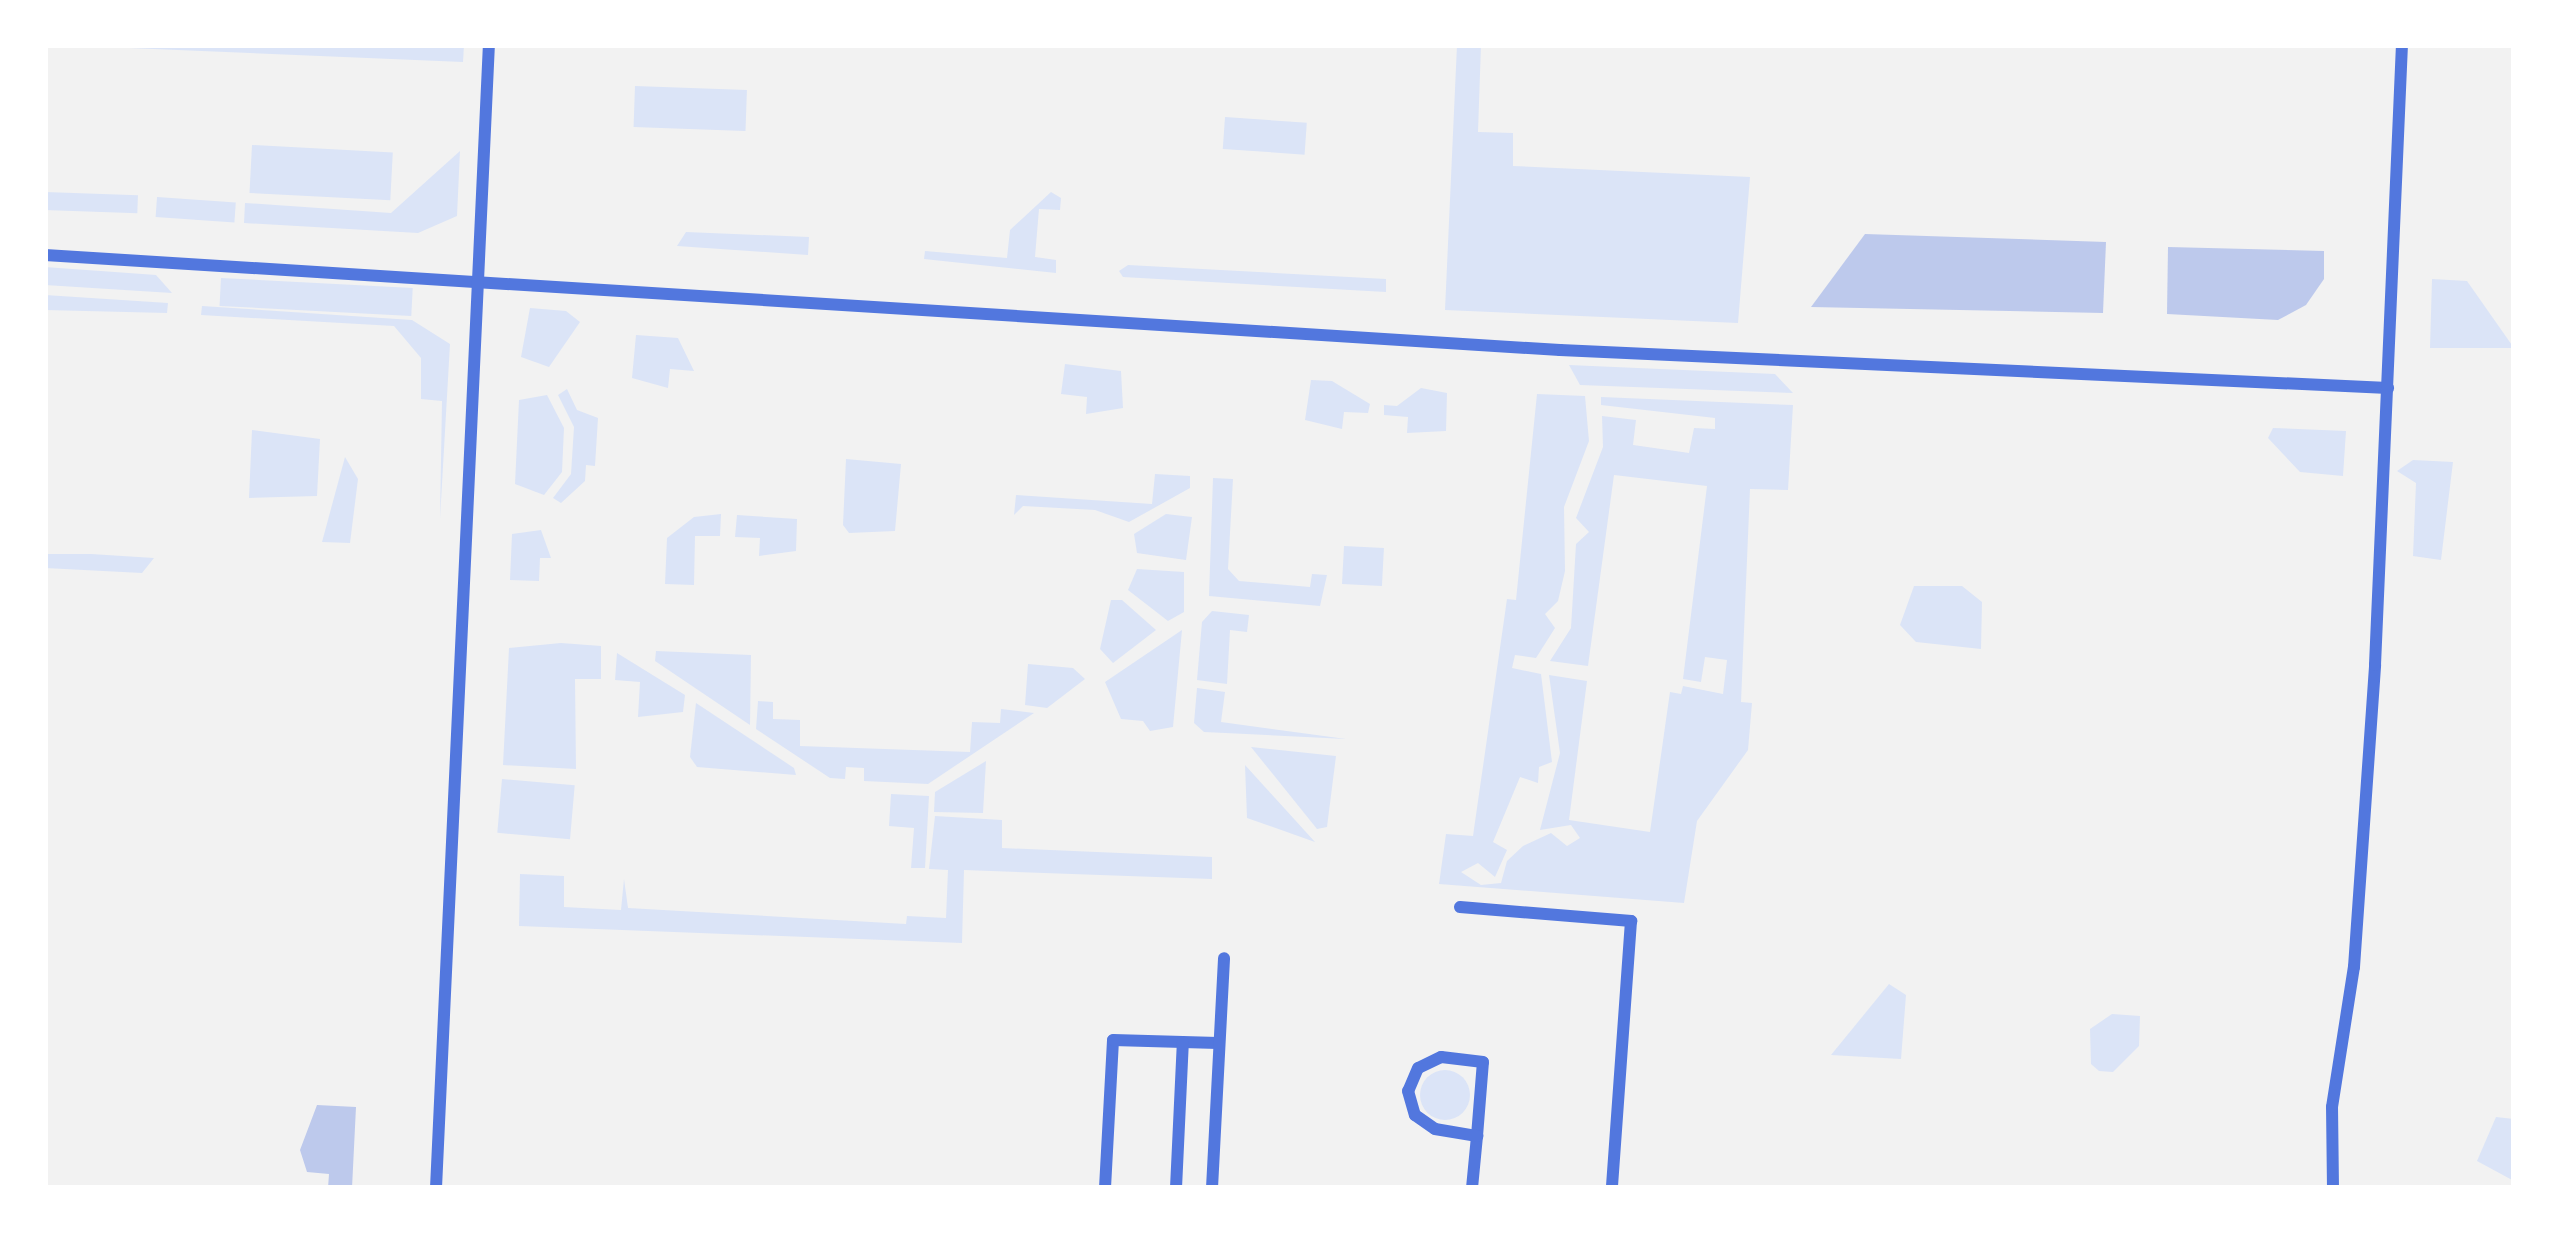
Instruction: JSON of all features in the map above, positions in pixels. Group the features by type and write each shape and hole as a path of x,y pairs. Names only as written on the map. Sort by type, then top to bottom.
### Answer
{"street":[{"path":"436,1188 489,45"},
{"path":"2332,1188 2332,1107 2363,845 2402,45"},
{"path":"45,255 1560,350 2388,388"},
{"path":"1460,907 1631,921 1612,1188"},
{"path":"1212,1188 1224,958"},
{"path":"1105,1188 1113,1040 1218,1043"},
{"path":"1176,1188 1184,1042"},
{"path":"1472,1188 1477,1136 1483,1061 1441,1057 1418,1068 1408,1091 1414,1115 1435,1130 1477,1136"}],"shaded area":[{"path":"57,45 464,45 463,62"},
{"path":"1457,45 1481,45 1478,132 1513,133 1513,166 1750,177 1738,323 1445,310"},
{"path":"635,86 747,90 746,131 634,127"},
{"path":"1225,117 1307,123 1305,155 1223,149"},
{"path":"252,145 393,152 390,200 249,193"},
{"path":"460,151 457,216 418,233 244,223 245,203 391,213"},
{"path":"45,192 138,195 137,213 45,210"},
{"path":"1051,192 1061,198 1060,210 1039,209 1035,257 1056,260 1056,273 924,259 925,251 1007,258 1010,230"},
{"path":"157,197 236,203 234,222 156,217"},
{"path":"686,232 809,237 808,255 677,246"},
{"path":"1128,265 1386,279 1386,292 1123,277 1119,271"},
{"path":"45,267 156,275 172,293 45,285"},
{"path":"221,278 413,288 411,316 220,306"},
{"path":"2432,279 2467,281 2514,348 2430,348"},
{"path":"45,295 168,303 167,313 45,310"},
{"path":"202,306 412,320 450,344 440,519 442,401 421,399 421,358 394,326 201,315"},
{"path":"530,308 566,311 580,322 549,367 521,357"},
{"path":"636,335 678,338 694,371 670,369 668,388 632,378"},
{"path":"1065,364 1121,371 1123,408 1086,414 1087,397 1061,394"},
{"path":"1569,365 1775,374 1793,393 1580,385"},
{"path":"1311,380 1332,381 1370,404 1368,413 1344,412 1342,429 1305,420"},
{"path":"1421,388 1447,393 1446,431 1407,433 1408,417 1384,415 1384,405 1397,406"},
{"path":"567,389 577,410 598,418 595,466 586,465 585,481 561,503 553,498 571,474 574,427 558,395"},
{"path":"1537,394 1585,396 1589,441 1564,507 1565,571 1558,601 1545,614 1555,628 1536,658 1515,655 1512,668 1541,674 1552,762 1539,767 1538,783 1520,777 1493,842 1507,850 1495,877 1478,863 1461,872 1481,885 1501,883 1507,861 1523,846 1551,833 1567,846 1580,838 1571,825 1540,830 1560,753 1549,675 1587,681 1569,820 1650,832 1670,692 1681,694 1683,686 1723,694 1727,660 1705,657 1701,682 1683,679 1707,486 1614,475 1588,666 1550,661 1571,628 1576,544 1589,532 1576,518 1603,447 1602,416 1636,420 1633,445 1689,453 1694,428 1715,429 1715,418 1601,405 1601,397 1793,405 1788,490 1750,489 1741,702 1752,703 1748,750 1697,821 1684,903 1439,884 1446,834 1473,836 1507,599 1516,600"},
{"path":"547,395 564,428 562,472 544,495 515,484 519,400"},
{"path":"2273,428 2346,431 2343,476 2300,472 2268,438"},
{"path":"252,430 320,439 317,496 249,498"},
{"path":"345,457 358,479 350,543 322,542"},
{"path":"846,459 901,464 895,531 849,533 843,525"},
{"path":"2413,460 2453,462 2441,560 2413,556 2416,483 2397,471"},
{"path":"1155,474 1190,476 1190,488 1129,522 1095,510 1023,506 1014,515 1016,495 1152,504"},
{"path":"1213,478 1233,479 1228,569 1239,581 1310,587 1312,574 1327,575 1320,606 1209,596"},
{"path":"721,514 720,536 695,536 694,585 665,584 667,538 694,517"},
{"path":"1166,514 1192,517 1186,560 1137,553 1134,534"},
{"path":"737,515 797,519 796,551 759,556 760,538 735,537"},
{"path":"541,530 551,558 540,558 539,581 510,580 512,534"},
{"path":"1344,546 1384,548 1382,586 1342,584"},
{"path":"45,554 154,558 142,573 45,568"},
{"path":"1137,569 1184,572 1184,612 1168,621 1128,590"},
{"path":"1914,586 1962,586 1982,602 1981,649 1916,642 1900,625"},
{"path":"1111,600 1122,600 1156,630 1113,663 1100,649"},
{"path":"1212,611 1249,615 1247,632 1230,630 1227,684 1197,680 1202,622"},
{"path":"1182,630 1173,727 1150,731 1143,721 1121,719 1105,682"},
{"path":"561,643 601,646 601,679 575,679 576,769 503,765 509,648"},
{"path":"656,651 751,655 750,725 655,661"},
{"path":"617,653 685,695 683,712 638,717 640,682 615,680"},
{"path":"1028,664 1073,668 1085,679 1047,708 1025,705"},
{"path":"1197,688 1225,692 1221,722 1346,739 1204,732 1194,723"},
{"path":"758,701 773,702 773,719 800,720 800,746 970,752 972,722 1000,723 1001,709 1034,713 928,784 864,781 864,768 846,767 845,779 830,778 756,729"},
{"path":"696,703 794,768 796,775 697,767 690,757"},
{"path":"1251,747 1336,756 1327,827 1317,829"},
{"path":"986,761 983,813 934,812 935,792"},
{"path":"1245,765 1315,842 1247,818"},
{"path":"502,779 575,785 570,839 497,833"},
{"path":"891,794 929,796 925,868 911,868 914,828 889,826"},
{"path":"935,816 1002,820 1002,848 1212,857 1212,879 964,870 962,943 519,926 520,874 564,876 564,907 621,910 624,879 628,908 906,924 907,916 946,918 948,870 929,869"},
{"path":"1889,984 1906,995 1901,1059 1831,1055"},
{"path":"2112,1014 2140,1016 2139,1046 2113,1072 2099,1071 2091,1064 2090,1029"},
{"path":"1435,1071 1455,1071 1469,1085 1469,1105 1455,1119 1435,1119 1421,1105 1421,1085"},
{"path":"2496,1117 2514,1119 2514,1181 2477,1161"}],"building":[{"path":"1865,234 2106,242 2103,313 1811,307"},
{"path":"2168,247 2324,251 2324,279 2306,305 2278,320 2167,314"},
{"path":"317,1105 356,1107 352,1188 328,1188 329,1174 307,1172 300,1150"}]}
